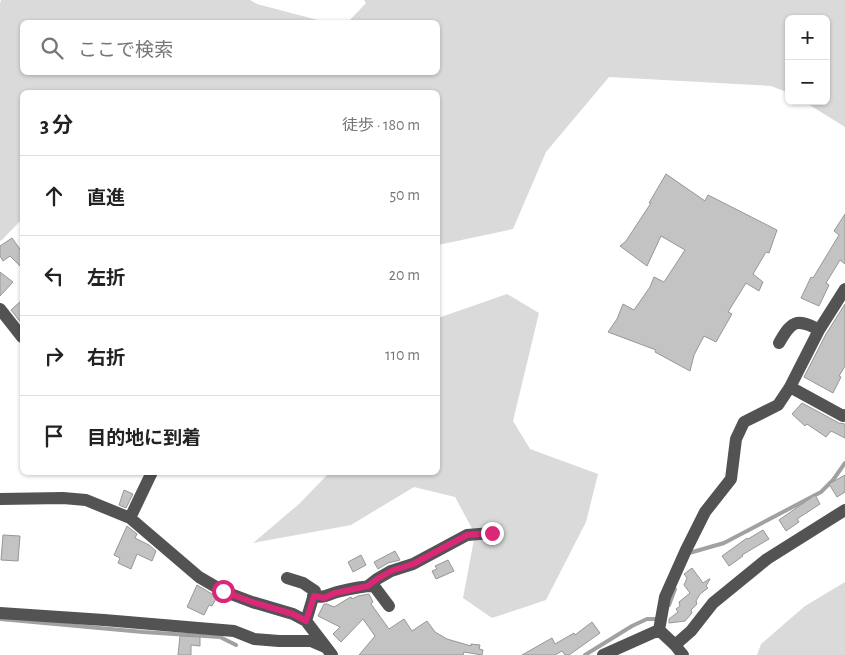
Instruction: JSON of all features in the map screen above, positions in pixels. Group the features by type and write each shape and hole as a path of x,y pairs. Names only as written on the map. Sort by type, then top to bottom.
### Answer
{"street":[{"path":"659,630 665,597 704,512 731,480 736,439 744,422 778,405 790,387 819,330 845,289"},
{"path":"0,308 20,334"},
{"path":"779,343 792,324 797,323 819,330"},
{"path":"790,387 843,416 845,415"},
{"path":"130,518 151,475"},
{"path":"0,499 63,498 86,500 130,518 174,557 207,582 223,591 293,614 306,621 330,652"},
{"path":"659,630 679,650 690,631 712,603 720,596 767,559 845,510"},
{"path":"368,586 391,571 413,564 467,535 492,533"},
{"path":"287,578 303,583 315,591 306,621"},
{"path":"314,596 324,598 335,593 374,586 388,606"},
{"path":"0,613 234,631 254,639 311,641 330,652"},
{"path":"603,655 659,630"}],"shaded area":[{"path":"1,0 250,0 257,4 317,20 20,20 20,75 440,75 440,20 350,20 366,3 364,0 845,0 845,127 809,105 830,105 830,15 785,15 785,91 771,86 609,77 546,152 513,229 440,245 440,90 20,90 20,221 0,240"},
{"path":"507,294 539,313 513,421 530,449 598,474 586,522 546,600 492,618 463,598 475,534 455,497 414,487 351,525 253,543 299,504 327,475 440,475 440,317"},
{"path":"845,582 845,655 757,655 761,644 805,606"}],"building":[{"path":"666,174 705,201 708,195 777,230 769,253 766,252 753,274 763,282 759,291 746,283 728,312 732,314 716,342 704,336 694,355 690,371 655,352 656,350 608,332 617,319 623,304 634,310 650,287 654,277 664,282 685,250 661,236 647,266 620,246 626,241 651,203 649,203"},
{"path":"845,214 845,264 840,260 826,283 829,285 819,306 801,298 811,277 813,278 839,235 834,231"},
{"path":"12,238 20,249 20,266 10,256 3,261 0,256 0,246"},
{"path":"0,272 13,282 0,296"},
{"path":"20,302 20,321 11,310"},
{"path":"845,304 845,366 833,393 804,377 826,334"},
{"path":"802,403 839,423 845,424 845,438 831,431 826,437 807,424 805,426 792,414"},
{"path":"845,475 845,492 837,497 829,484"},
{"path":"124,490 133,494 126,508 119,505"},
{"path":"815,495 820,504 797,519 799,522 786,531 779,520"},
{"path":"127,526 137,534 135,538 156,551 152,561 137,554 131,569 118,563 120,558 114,555"},
{"path":"763,530 769,539 742,555 729,566 722,556 747,538"},
{"path":"3,535 20,536 18,561 1,560"},
{"path":"395,551 400,560 388,563 378,569 374,562"},
{"path":"361,555 366,565 353,572 348,562"},
{"path":"448,560 454,571 436,579 432,571 437,569 435,566"},
{"path":"692,568 703,583 710,579 706,586 708,588 700,594 696,601 697,604 691,610 692,613 685,621 669,623 669,619 678,612 676,609 680,606 679,602 690,593 684,585 687,578 684,574"},
{"path":"197,585 217,597 212,606 209,605 204,615 187,607"},
{"path":"369,594 373,602 371,604 389,629 404,619 412,631 427,621 435,632 447,639 471,646 471,644 480,645 479,649 483,650 482,655 464,652 463,655 359,655 375,636 363,619 341,642 333,634 340,627 318,616 324,604 334,607 351,597 352,599"},
{"path":"592,622 600,633 569,655 565,655 562,651 555,655 522,655 552,638 555,644 574,633 575,635"},
{"path":"180,636 200,637 200,646 191,645 191,655 178,655"}],"waterway":[{"path":"688,554 724,543 821,492 833,480 845,463"},
{"path":"669,605 675,589"},
{"path":"0,619 220,637 236,645"},
{"path":"585,655 632,626 647,619 658,619"}],"route":[{"path":"223,591 293,614 306,621 314,596 324,598 335,593 368,586 391,571 413,564 467,535 492,533"}]}
